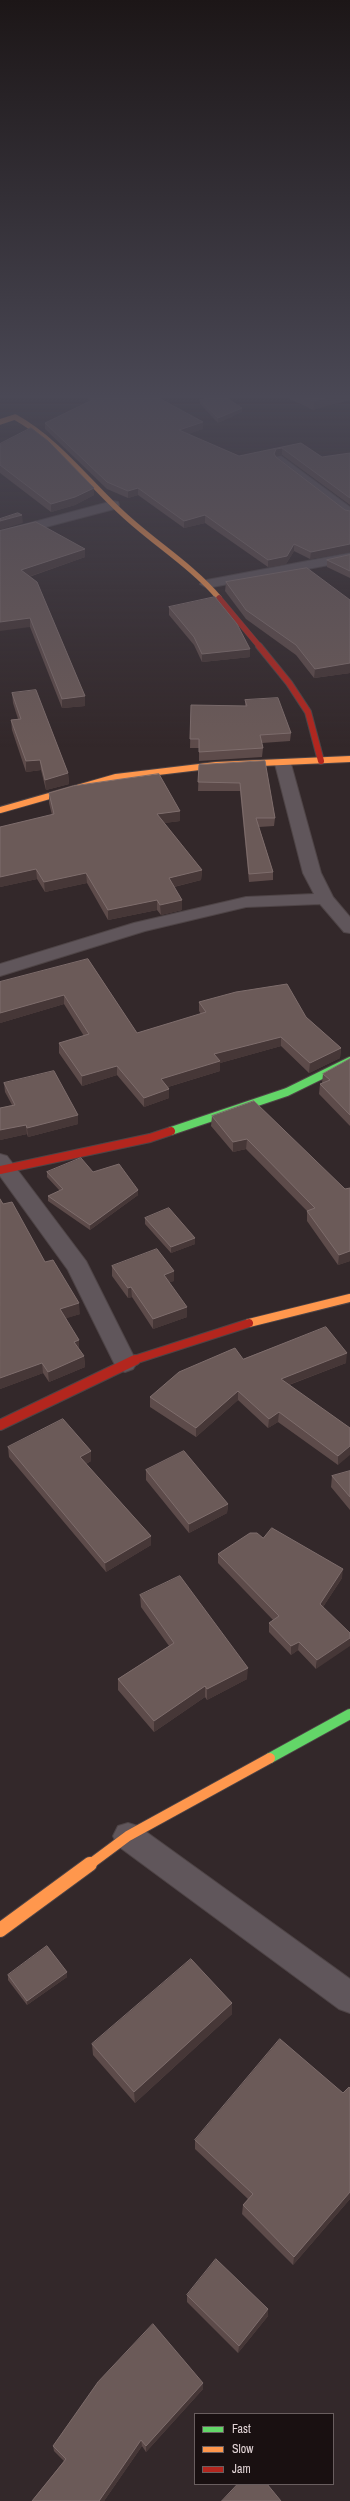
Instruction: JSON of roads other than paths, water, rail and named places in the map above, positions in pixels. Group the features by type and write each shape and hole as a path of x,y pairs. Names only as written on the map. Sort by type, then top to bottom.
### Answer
{"street":[{"path":"0,535 76,515"},
{"path":"124,515 207,584 297,694 308,712 321,761"},
{"path":"207,584 350,557"},
{"path":"0,810 116,777 216,765 283,764 350,759"},
{"path":"283,764 312,873 325,899 350,928"},
{"path":"0,970 140,927 246,902 325,899"},
{"path":"125,1363 78,1267 2,1167 150,1138 287,1092 350,1061"},
{"path":"0,1425 125,1363 226,1329 350,1298"},
{"path":"0,1930 128,1836 350,1714"},
{"path":"128,1836 350,1998"}]}
